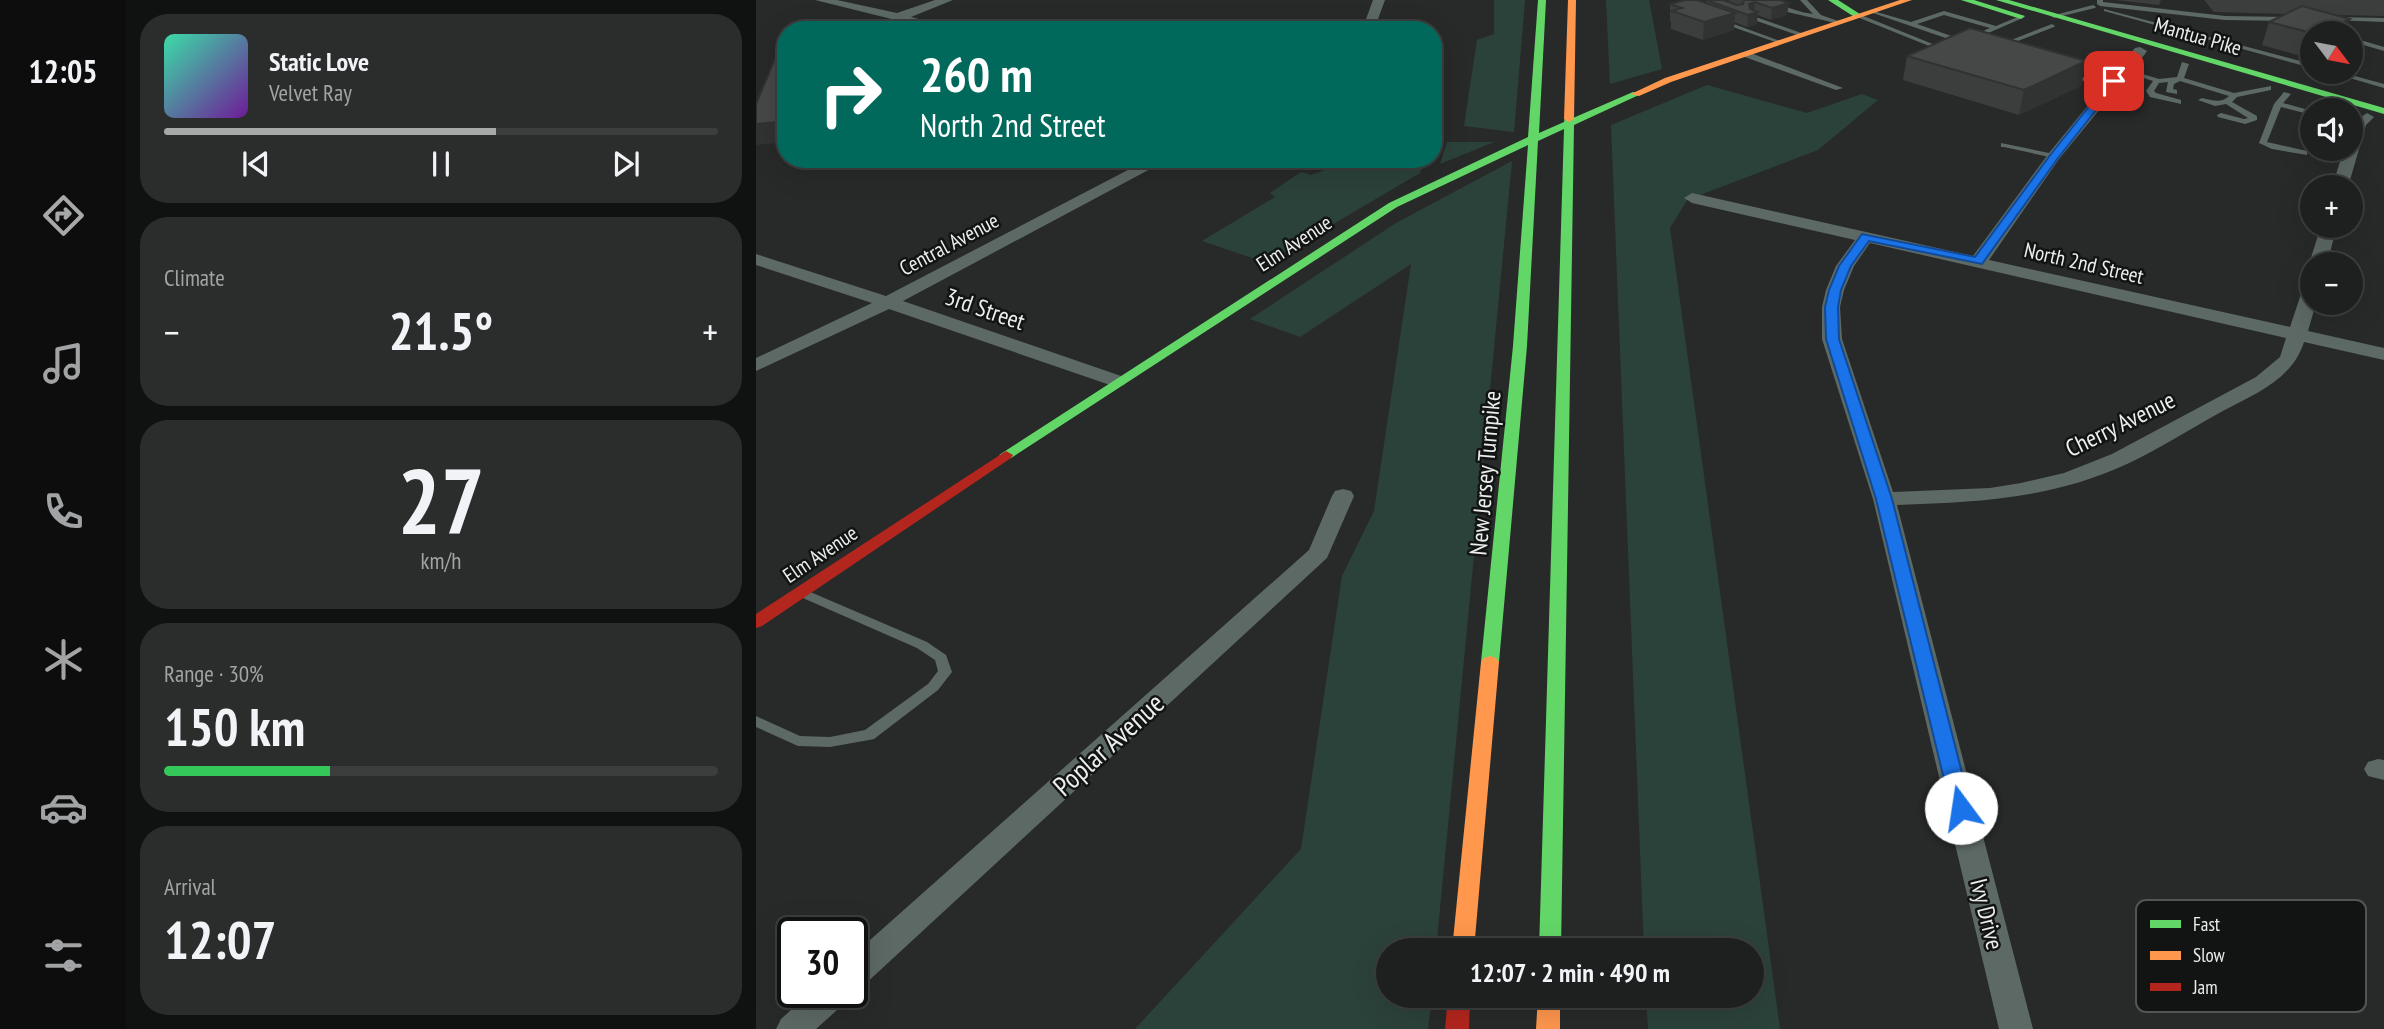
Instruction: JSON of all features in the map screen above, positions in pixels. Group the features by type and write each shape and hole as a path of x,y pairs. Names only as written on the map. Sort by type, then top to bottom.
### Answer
{"main road":[{"name":"New Jersey Turnpike","path":"1464,938 1520,346 1542,0"},
{"path":"1550,938 1572,0"},
{"path":"1832,0 1840,8 1866,13"},
{"name":"Elm Avenue","path":"756,622 1116,382 1392,205 1619,101 1802,34 1908,0"},
{"name":"Mantua Pike","path":"1965,0 2022,17 2053,21 2384,111"},
{"name":"Mantua Pike","path":"2000,0 2140,51 2179,82 2268,88 2282,99 2300,105"},
{"path":"2363,116 2384,122"},
{"path":"1457,1029 1458,1008"},
{"path":"1548,1029 1549,1008"}],"street":[{"path":"821,0 915,21"},
{"path":"898,17 947,0"},
{"path":"1371,21 1379,0"},
{"path":"1978,262 2054,156 2140,51"},
{"path":"2363,120 2367,117"},
{"name":"Central Avenue","path":"756,365 888,302 1144,168"},
{"name":"North 2nd Street","path":"1692,198 2384,354"},
{"name":"Ivy Drive","path":"1866,237 1845,266 1835,290 1831,307 1832,339 1884,499 2017,1029"},
{"name":"3rd Street","path":"756,259 1116,382"},
{"name":"Cherry Avenue","path":"1884,499 1990,495 2046,485 2096,470 2263,381 2289,359 2305,315"},
{"name":"Poplar Avenue","path":"868,962 1319,553 1343,496"},
{"path":"793,1029 816,1008"}],"lane":[{"path":"1759,0 1802,15 1819,16 1838,22"},
{"path":"1803,0 1819,16"},
{"path":"2098,3 2176,29 2300,63"},
{"path":"1990,50 2098,3 2225,18 2305,19"},
{"path":"1866,13 1911,24 1963,42 1993,30 1993,27"},
{"path":"1866,13 1946,52"},
{"path":"1911,24 1944,13 1993,27 2022,17"},
{"path":"2176,29 2185,13"},
{"path":"1709,17 1780,42"},
{"path":"1754,18 1802,34"},
{"path":"2329,19 2384,20"},
{"path":"2363,43 2384,49"},
{"path":"1745,54 1839,88"},
{"path":"2123,70 2157,81 2179,82 2231,98 2254,118 2245,122 2221,115"},
{"path":"2060,72 2111,85"},
{"path":"2363,80 2384,86"},
{"path":"2157,81 2151,87 2153,95 2179,103"},
{"path":"2231,98 2209,97 2215,104 2268,88"},
{"path":"2282,99 2263,143 2300,152"},
{"path":"2004,145 2054,156"},
{"path":"756,721 798,741 830,742 869,735 933,687 945,672 941,659 922,645 801,592"}],"green space":[{"path":"1494,0 1525,0 1514,132 1464,126 1477,40 1494,34"},
{"path":"1606,0 1649,0 1662,69 1610,84"},
{"path":"1707,85 1807,113 1862,94 1878,100 1818,150 1687,200 1670,228 1780,1029 1648,1029 1647,1008 1764,1008 1764,938 1644,938 1611,125"},
{"path":"1447,142 1494,142 1442,163"},
{"path":"1512,161 1437,938 1376,938 1376,1008 1431,1008 1428,1029 1135,1029 1301,849 1342,576 1374,511 1411,264 1300,337 1250,319 1396,223"},
{"path":"1331,168 1422,168 1420,173 1267,263 1202,241 1275,197 1270,193 1301,172 1311,175"}],"building":[{"path":"1697,0 1735,13 1704,22 1672,11 1682,8 1670,4"},
{"path":"1706,0 1723,0 1737,5 1743,4 1744,0 1780,0 1789,3 1772,8 1755,2 1749,4 1750,9 1758,12 1748,15"},
{"path":"2302,6 2350,19 2300,21 2300,30 2269,22"},
{"path":"1970,28 2086,61 2024,90 1907,56"},
{"path":"777,54 777,122 756,124 756,104"}],"traffic: fast":[{"path":"1490,662 1520,346 1542,0"},
{"path":"1832,0 1859,16"},
{"path":"1965,0 2021,16"},
{"path":"2000,0 2384,111"},
{"path":"1006,455 1393,205 1490,158 1636,94"},
{"path":"1550,938 1569,119"}],"traffic: slow":[{"path":"1569,119 1572,0"},
{"path":"1636,94 1668,80 1908,0"},
{"path":"1464,938 1490,662"},
{"path":"1548,1029 1549,1008"}],"traffic: jam":[{"path":"756,622 1006,455"},
{"path":"1457,1029 1458,1008"}],"route":[{"path":"1961,808 1884,499 1832,339 1831,307 1845,266 1866,237 1978,262 2054,156 2114,81"}]}
